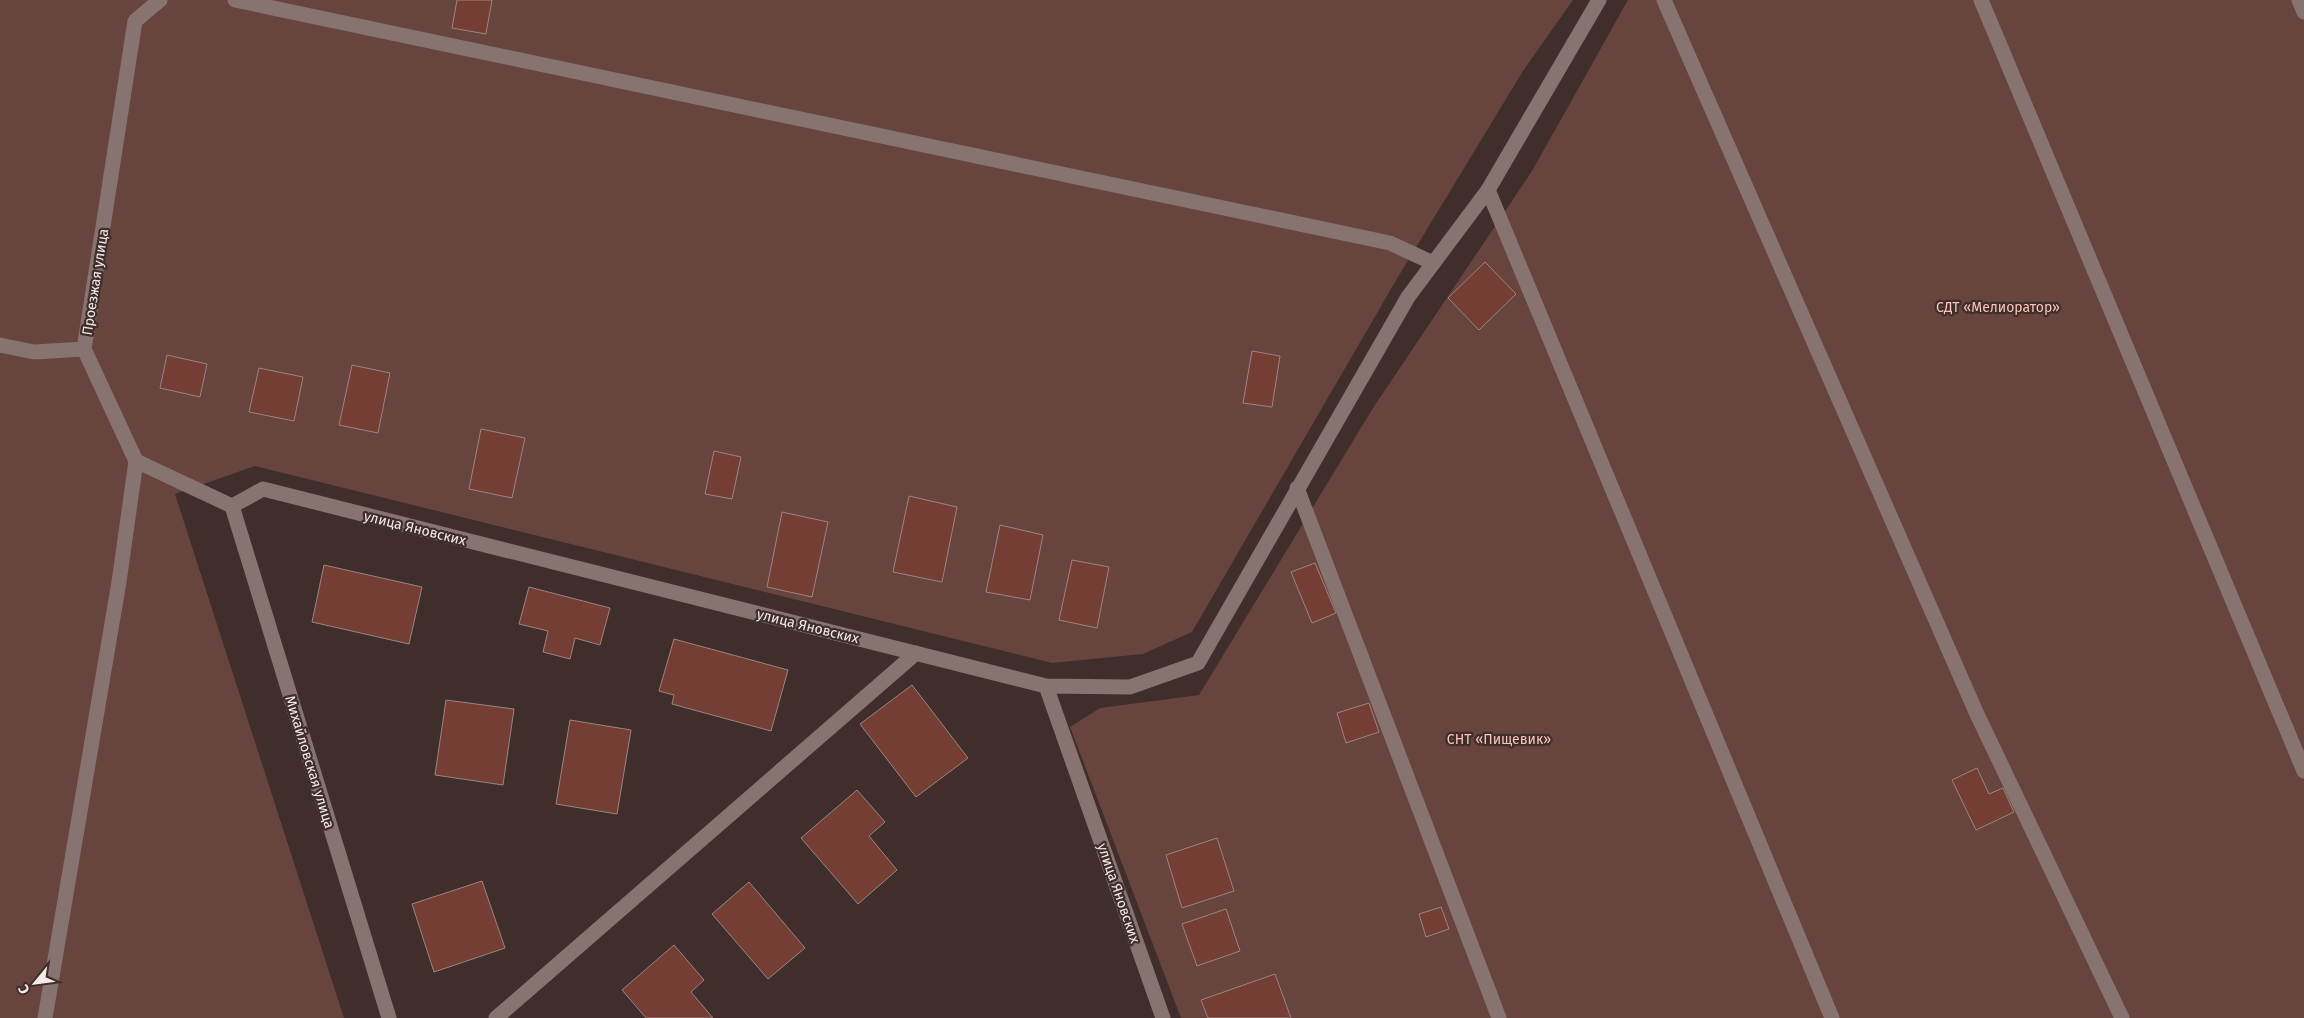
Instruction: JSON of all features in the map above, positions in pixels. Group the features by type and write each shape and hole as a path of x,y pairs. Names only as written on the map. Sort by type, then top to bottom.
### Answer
{"street":[{"name":"Проезжая улица","path":"136,461 84,349 135,21 160,0"},
{"path":"235,0 1381,241 1390,243 1433,263"},
{"path":"1046,686 1130,687 1198,662 1408,297 1488,190 1599,0"},
{"path":"1664,0 1976,712 2122,1018"},
{"path":"1981,0 2304,771"},
{"path":"2299,0 2304,12"},
{"path":"1488,190 1832,1018"},
{"path":"0,345 34,352 84,349"},
{"path":"45,1018 119,582 136,461 232,506"},
{"path":"1297,488 1499,1018"},
{"name":"улица Яновских","path":"232,506 263,489 1046,686 1163,1018"},
{"name":"Михайловская улица","path":"232,506 389,1018"},
{"path":"496,1018 916,653"}],"green space":[{"path":"0,0 1573,0 1523,71 1398,277 1192,632 1143,654 1052,663 255,466 175,494 344,1018 0,1018"},
{"path":"1628,0 2304,0 2304,1018 1181,1018 1070,727 1100,708 1199,695 1373,408 1532,171"}],"building":[{"path":"457,0 492,0 486,34 452,28"},
{"path":"1485,262 1516,294 1479,330 1448,298"},
{"path":"1252,351 1280,356 1272,407 1243,403"},
{"path":"167,355 207,364 200,397 160,388"},
{"path":"352,365 390,373 378,433 339,425"},
{"path":"259,368 303,377 294,421 249,412"},
{"path":"481,429 525,438 512,498 469,489"},
{"path":"714,451 741,457 732,499 705,494"},
{"path":"909,496 957,507 942,582 893,572"},
{"path":"782,512 828,522 812,597 767,587"},
{"path":"1000,525 1043,535 1030,600 986,592"},
{"path":"1072,560 1109,567 1097,628 1059,620"},
{"path":"1315,563 1336,613 1312,623 1291,572"},
{"path":"324,565 422,587 409,644 312,622"},
{"path":"529,587 610,608 600,645 575,638 570,659 543,652 548,631 519,624"},
{"path":"674,639 788,670 771,731 672,704 674,695 659,691"},
{"path":"912,685 968,758 916,797 860,724"},
{"path":"446,700 514,709 503,785 435,775"},
{"path":"1369,703 1379,732 1346,743 1337,713"},
{"path":"570,720 631,730 617,814 556,804"},
{"path":"1977,768 1989,794 2003,788 2014,812 1976,830 1952,780"},
{"path":"857,790 885,822 869,836 897,870 858,904 801,838"},
{"path":"1217,838 1234,891 1182,908 1166,855"},
{"path":"482,881 505,948 434,972 412,904"},
{"path":"749,882 805,948 768,979 712,914"},
{"path":"1441,907 1449,929 1426,937 1419,914"},
{"path":"1226,909 1240,951 1197,966 1182,924"},
{"path":"674,945 704,980 691,992 713,1018 646,1018 622,990"},
{"path":"1275,974 1291,1018 1208,1018 1201,1000"}],"park label":[{"name":"СДТ «Мелиоратор»","path":"1998,307"},
{"name":"СНТ «Пищевик»","path":"1499,739"}]}
